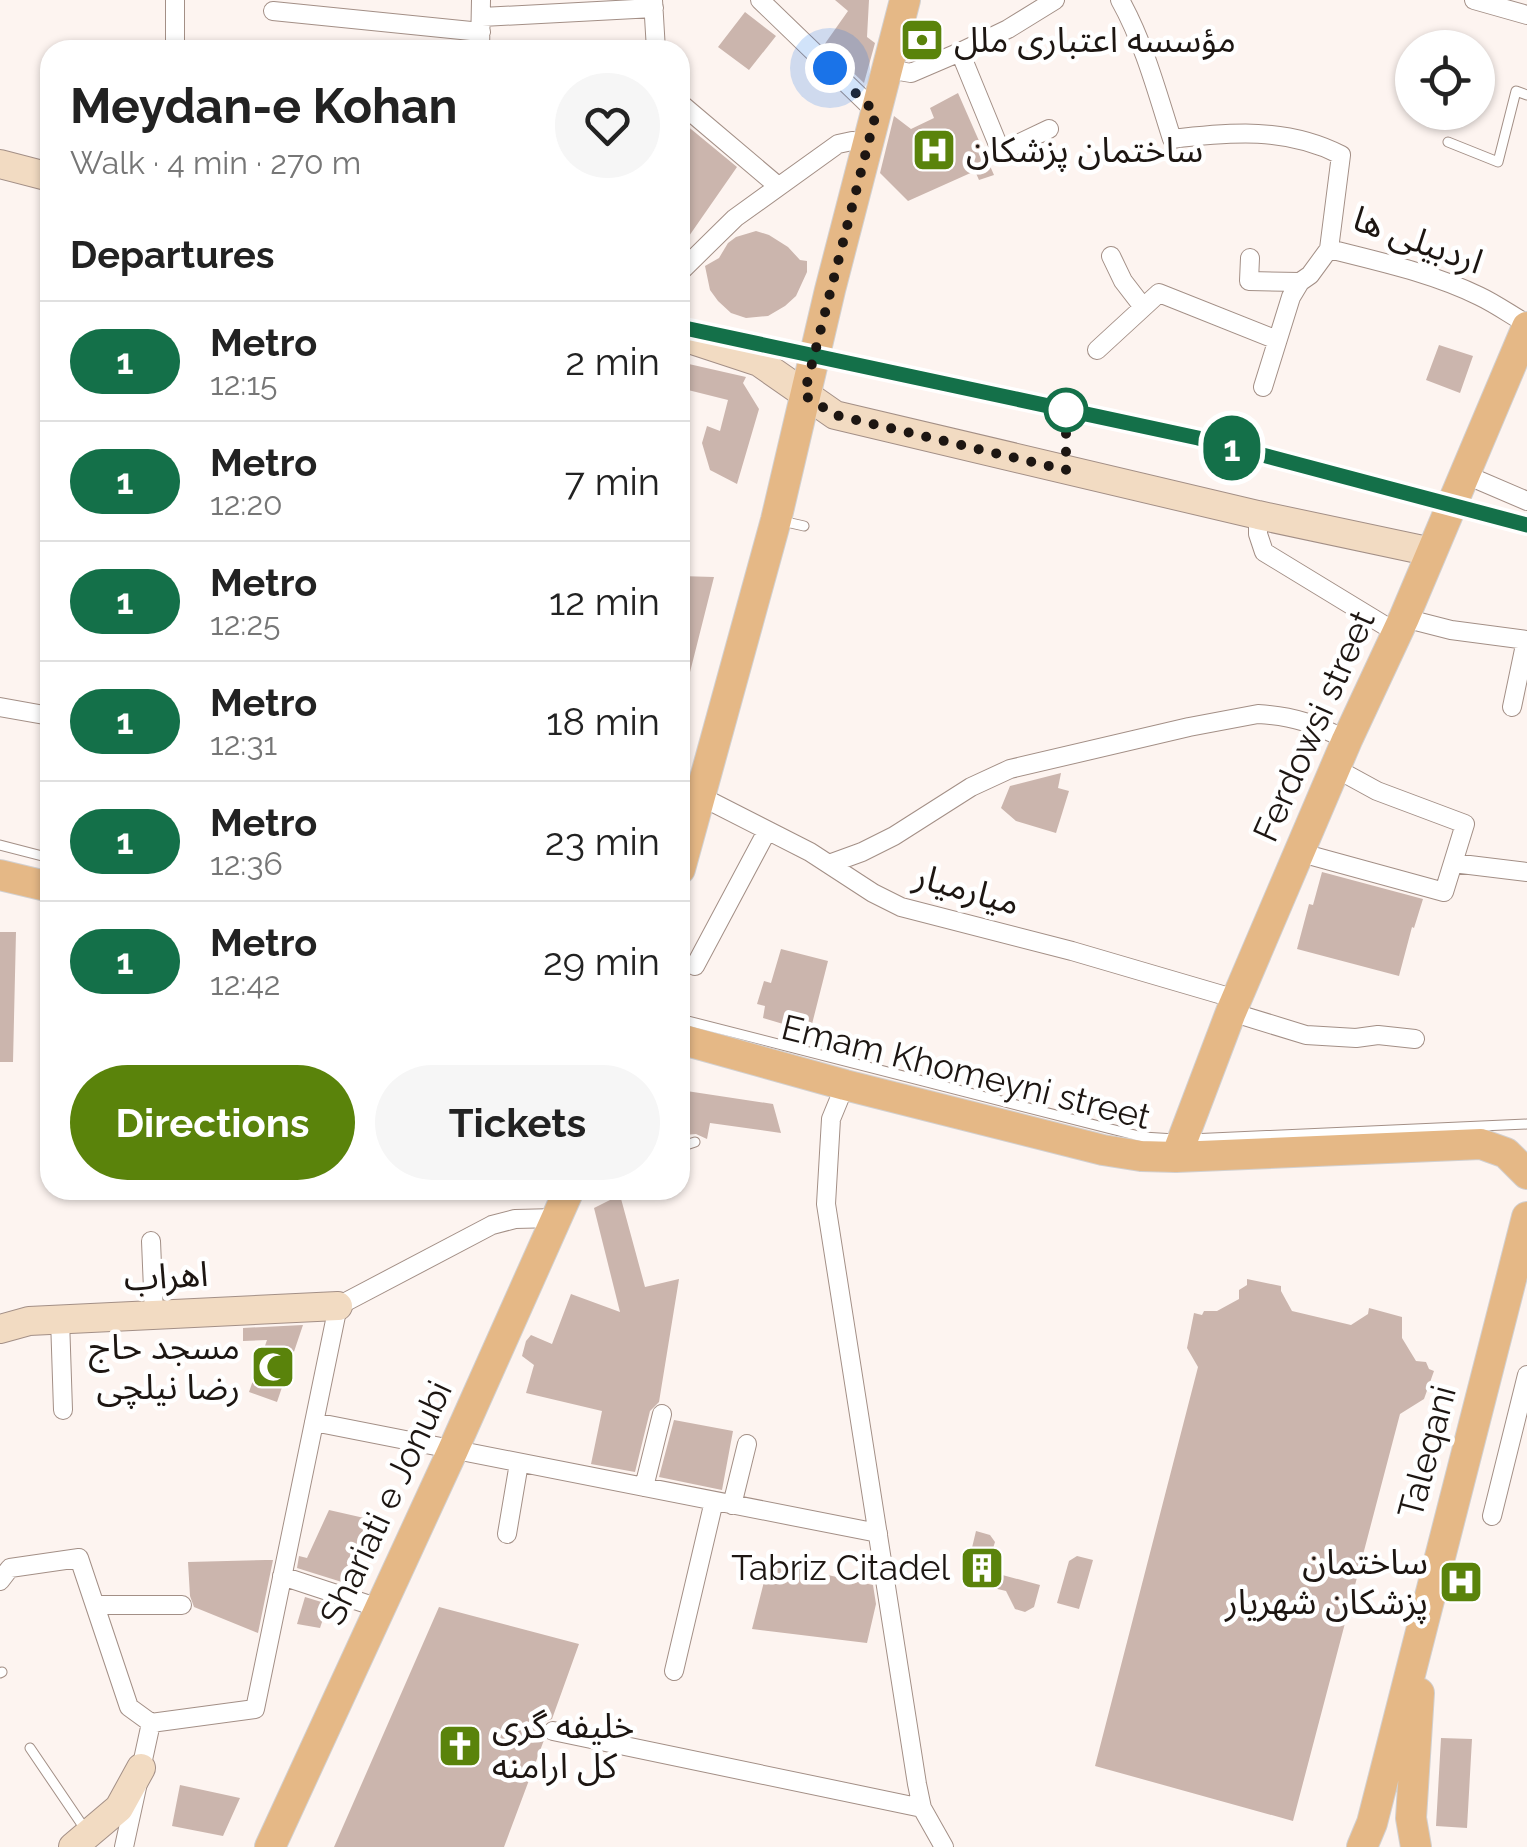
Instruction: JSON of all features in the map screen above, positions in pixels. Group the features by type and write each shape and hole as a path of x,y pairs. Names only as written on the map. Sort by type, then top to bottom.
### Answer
{"main road":[{"path":"690,827 790,523 804,395 905,0"},
{"name":"Ferdowsi street","path":"1180,1148 1298,852 1400,626 1527,326"},
{"path":"0,875 40,885"},
{"name":"Emam Khomeyni street","path":"690,1042 1103,1150 1141,1156 1180,1148 1482,1144 1506,1152 1527,1174"},
{"name":"Shariati e Jonubi","path":"270,1847 564,1200"},
{"name":"Taleqani","path":"1371,1839 1425,1610 1527,1216"},
{"path":"1416,1847 1410,1818 1425,1610"}],"street":[{"path":"174,40 175,0"},
{"path":"690,261 734,218 778,186 838,144 852,142 873,128 760,0"},
{"path":"887,68 911,73 1008,28 1055,0"},
{"name":"اردبیلی ها","path":"1120,0 1143,51 1172,138 1244,132 1276,134 1341,155 1329,249 1407,269 1478,296 1527,326"},
{"path":"1474,0 1527,16"},
{"path":"273,11 481,25 654,4 656,40"},
{"path":"960,52 1001,152 1048,129"},
{"path":"690,111 778,186"},
{"path":"0,164 40,174"},
{"path":"1263,387 1291,297 1329,249"},
{"path":"1111,256 1143,307"},
{"path":"1250,258 1249,280 1300,282"},
{"path":"1097,350 1159,293 1277,340"},
{"path":"690,339 759,362 835,415 1258,516 1432,552"},
{"path":"1464,474 1527,501"},
{"path":"1258,516 1264,552 1400,626 1527,640 1512,707"},
{"path":"0,707 40,714"},
{"path":"829,864 894,836 990,777 1040,761 1258,714 1313,722 1377,791 1465,824 1444,892 1298,852"},
{"name":"میارمیار","path":"698,794 810,852 901,907 1072,951 1234,1005 1306,1035 1415,1039"},
{"path":"695,966 767,832"},
{"path":"1453,863 1527,872"},
{"path":"845,1084 831,1119 826,1204 922,1808 944,1847"},
{"path":"0,1580 10,1568 79,1558 129,1707 151,1723 254,1709 338,1306 492,1225 515,1218 556,1218"},
{"path":"151,1241 154,1314"},
{"name":"اهراب","path":"0,1329 28,1321 338,1306"},
{"path":"60,1319 62,1410"},
{"path":"1492,1516 1523,1411 1527,1375"},
{"path":"644,1487 662,1414"},
{"path":"314,1422 878,1533"},
{"path":"674,1671 723,1503 747,1444"},
{"path":"508,1534 519,1463"},
{"path":"282,1576 379,1608"},
{"path":"95,1606 182,1606"},
{"path":"124,1847 151,1723"},
{"path":"553,1731 922,1808"},
{"path":"81,1841 120,1808 141,1768"}],"lane":[{"path":"1448,142 1498,162 1516,91 1527,95"},
{"path":"0,845 40,855"},
{"path":"690,1022 1180,1148 1527,1124"},
{"path":"690,1144 695,1142"},
{"path":"30,1748 81,1841"}],"building":[{"path":"835,0 869,0 867,37 875,43 864,83 824,45 848,11"},
{"path":"745,12 776,36 749,70 718,47"},
{"name":"ساختمان پزشکان","path":"958,93 994,175 979,180 975,171 908,201 880,173 894,116 911,129 934,118 930,108"},
{"path":"690,128 737,167 690,235"},
{"path":"756,231 769,235 800,260 807,261 807,272 796,296 785,306 768,316 746,318 731,313 718,301 710,290 705,266 719,258 736,237"},
{"path":"1439,345 1473,356 1460,393 1426,380"},
{"path":"690,364 746,377 743,383 759,409 737,484 710,470 702,443 707,426 720,431 728,400 690,390"},
{"path":"690,576 714,577 690,672"},
{"path":"1061,773 1058,788 1069,791 1056,833 1016,821 1001,808 1010,786"},
{"path":"1322,872 1423,899 1399,976 1297,949"},
{"path":"0,932 16,932 13,1062 0,1062"},
{"path":"781,949 828,961 810,1032 763,1018 765,1006 757,1004 764,981 771,983"},
{"path":"690,1092 773,1104 781,1133 710,1123 707,1139 690,1134"},
{"path":"610,1200 621,1200 645,1287 679,1279 659,1402 650,1411 635,1472 591,1464 602,1411 526,1393 534,1365 522,1356 526,1341 531,1335 552,1344 571,1294 620,1312 594,1208"},
{"path":"1247,1279 1281,1286 1292,1311 1351,1325 1368,1314 1369,1308 1402,1317 1402,1338 1416,1361 1426,1362 1434,1371 1424,1399 1400,1414 1293,1821 1095,1766 1198,1367 1187,1348 1194,1313 1217,1311 1239,1299 1239,1290 1247,1285"},
{"name":"مسجد حاج رضا نیلچی","path":"303,1325 277,1402 249,1392 267,1340 243,1341 243,1328"},
{"path":"674,1420 733,1431 722,1490 659,1477"},
{"path":"329,1510 373,1520 345,1583 297,1568 299,1556 307,1558"},
{"name":"Tabriz Citadel","path":"976,1531 990,1535 995,1542 989,1561 998,1563 995,1573 1040,1585 1034,1607 1025,1612 1015,1609 1006,1591 964,1581"},
{"path":"1077,1556 1093,1560 1079,1609 1057,1603 1069,1561"},
{"path":"273,1560 258,1633 194,1607 188,1562"},
{"path":"769,1562 873,1585 876,1604 867,1643 752,1629"},
{"path":"305,1597 328,1604 320,1628 297,1624"},
{"name":"خلیفه گری کل ارامنه","path":"439,1607 579,1644 552,1719 541,1728 544,1740 504,1847 334,1847"},
{"path":"1441,1738 1472,1739 1467,1828 1436,1826"},
{"path":"180,1785 240,1798 223,1836 172,1826"}],"metro line":[{"name":"1","path":"690,329 1198,438 1527,525"}],"place":[{"name":"مؤسسه اعتباری ملل","path":"922,40"},
{"name":"ساختمان پزشکان","path":"934,150"},
{"name":"مسجد حاج رضا نیلچی","path":"273,1367"},
{"name":"Tabriz Citadel","path":"982,1568"},
{"name":"ساختمان پزشکان شهریار","path":"1461,1582"},
{"name":"خلیفه گری کل ارامنه","path":"460,1746"}],"route":[{"path":"830,68 876,113 804,395 835,415 1066,470 1066,410"}]}
